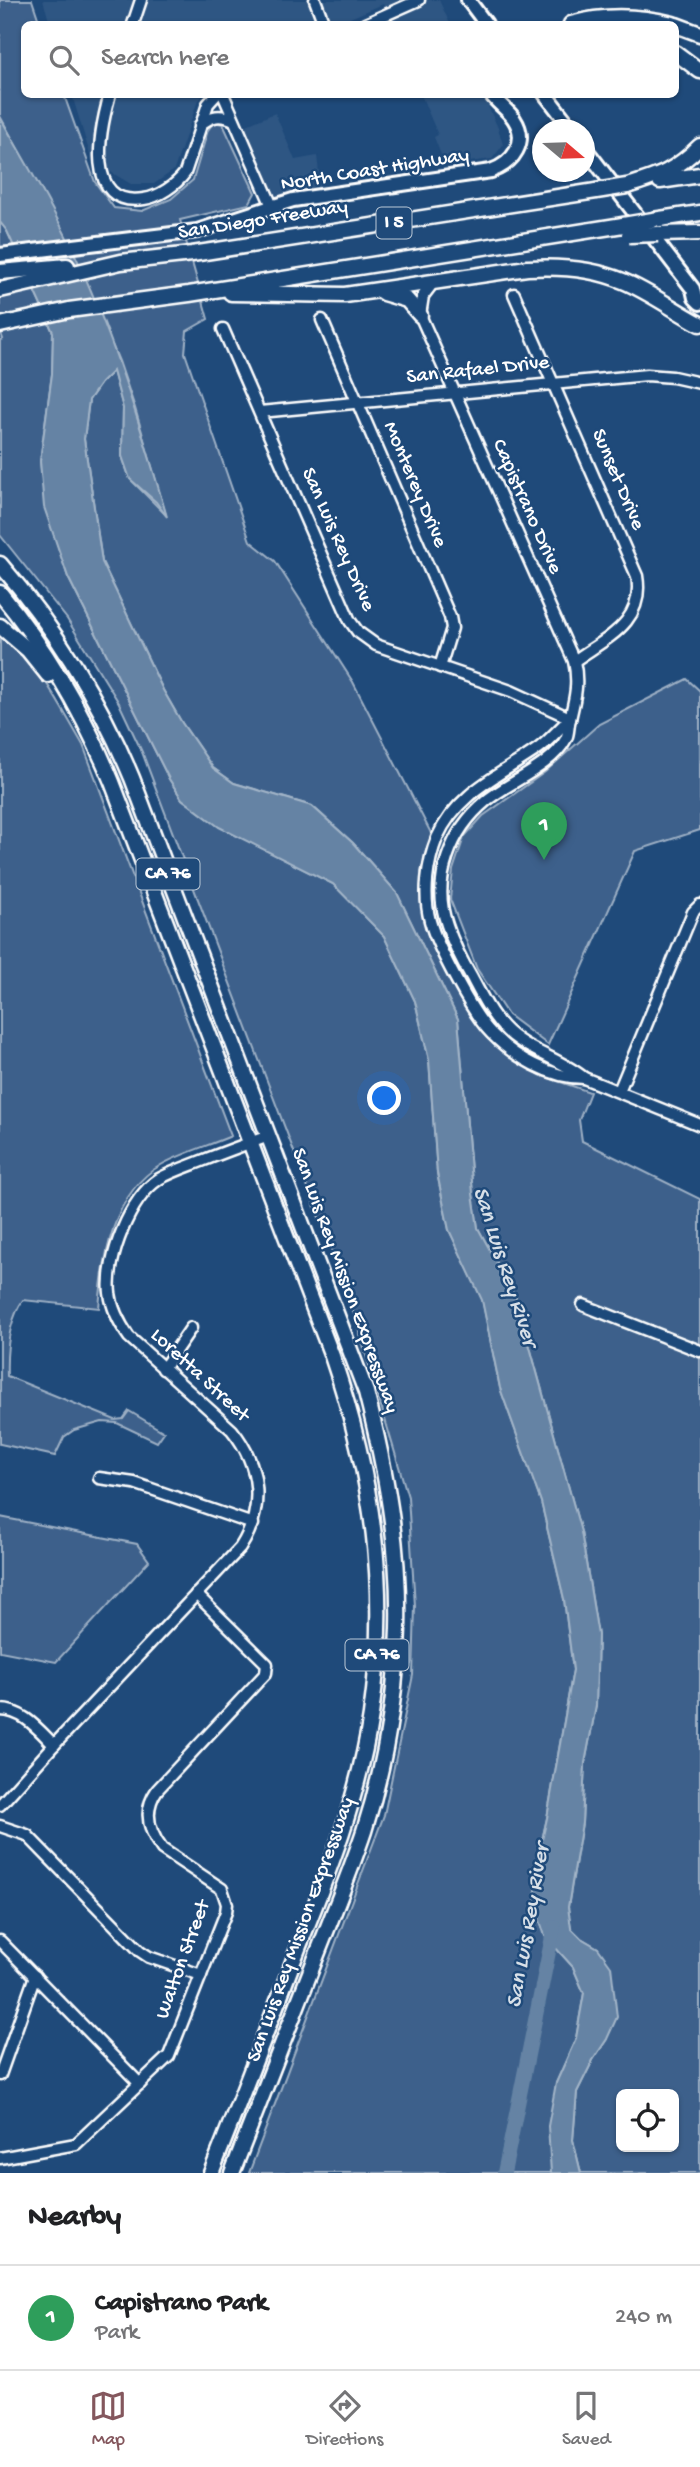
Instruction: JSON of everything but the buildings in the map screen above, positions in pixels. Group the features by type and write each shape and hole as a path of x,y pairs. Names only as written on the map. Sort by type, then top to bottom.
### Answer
{"highway":[{"path":"591,21 618,17 661,21"},
{"path":"679,27 700,34"},
{"path":"679,54 700,71"},
{"path":"627,186 667,173 700,146"},
{"name":"San Diego Freeway","path":"0,290 121,262 192,254 700,176"},
{"name":"I 5","path":"0,325 69,310 201,292 538,237 656,227 700,213"},
{"path":"656,227 700,233"},
{"path":"0,272 121,262"},
{"path":"201,292 345,295 527,268 553,267 583,269 625,282 700,324"},
{"path":"374,291 407,300 420,315"},
{"name":"San Luis Rey Mission Expressway","path":"0,564 46,622 79,670 118,744 352,1353 375,1428 393,1516 398,1628 388,1728 378,1782 364,1830 232,2173"},
{"name":"CA 76","path":"0,593 60,678 99,751"},
{"path":"0,626 37,660 99,751"},
{"name":"San Luis Rey Mission Expressway","path":"99,751 332,1356 356,1432 371,1505 378,1570 378,1646 371,1714 357,1783 343,1831 211,2173"}],"main road":[{"path":"468,0 484,21"},
{"name":"North Coast Highway","path":"0,255 197,231 272,206 317,195 480,174 505,165 519,147 520,131 512,116 495,98"},
{"path":"548,98 564,119"},
{"path":"595,161 696,290 695,298 700,303"}],"street":[{"path":"134,21 141,0"},
{"path":"315,0 323,21"},
{"path":"372,21 419,0"},
{"path":"109,98 99,137 99,156 107,184 114,195 123,200 134,201 149,199 178,183 185,173 208,104 213,98"},
{"path":"225,98 272,206"},
{"path":"200,125 210,117 222,115 234,120"},
{"path":"420,315 423,296 433,283"},
{"name":"Sunset Drive","path":"514,294 639,585 637,606 627,622 573,661"},
{"name":"Capistrano Drive","path":"420,315 573,661 577,688 566,738 557,750 547,760 488,800 458,832 443,873 442,892 446,923 480,995 504,1029 538,1052 569,1066 584,1078 700,1125"},
{"name":"Monterey Drive","path":"322,320 450,617 452,628 440,667"},
{"name":"San Luis Rey Drive","path":"223,329 350,621 358,632 376,645 511,691 570,719"},
{"name":"San Rafael Drive","path":"260,412 654,375 700,383"},
{"name":"Capistrano Drive","path":"570,719 541,747 478,787 463,800 437,839 426,887 430,921 446,958 490,1032 524,1060 567,1078 584,1078"},
{"path":"618,1091 697,909"},
{"name":"Loretta Street","path":"0,1805 240,1548 253,1524 257,1488 250,1458 242,1442 129,1337 112,1306 109,1280 125,1226 139,1198 158,1180 270,1136"},
{"path":"583,1305 700,1351"},
{"path":"163,1369 191,1328"},
{"path":"99,1478 134,1483 253,1524"},
{"name":"Walton Street","path":"0,2158 76,2144 169,2056 226,1912 226,1896 222,1889 162,1849 148,1820 151,1798 157,1790 268,1668 197,1594"},
{"path":"0,1710 16,1712 30,1721 54,1745"},
{"path":"0,1826 27,1835 140,1951 201,1975"},
{"path":"0,1941 141,2084"},
{"path":"0,2075 35,1976"}],"shaded area":[{"path":"0,0 32,0 39,21 21,21 21,98 65,98 95,182 114,208 142,211 171,199 193,180 208,130 214,122 223,124 255,193 249,204 180,220 208,319 187,331 185,353 250,541 275,561 353,682 432,835 421,872 431,931 456,985 488,1039 540,1075 590,1092 579,1120 582,1141 700,1199 700,2173 581,2173 573,2140 577,2092 607,2039 598,1948 571,1928 568,1907 582,1823 585,1763 596,1706 598,1635 581,1532 517,1300 478,1228 458,1019 397,893 353,843 312,806 234,783 213,768 163,690 102,562 84,439 89,400 113,371 123,408 122,456 130,479 166,515 119,361 65,235 0,116"},
{"path":"43,0 439,0 449,21 391,21 383,4 343,21 49,21"},
{"path":"73,98 201,98 174,170 154,184 131,184 92,161"},
{"path":"422,98 484,98 503,145 492,159 445,165 434,137 438,135"},
{"path":"275,113 295,160 317,156 321,189 272,200 242,127"},
{"path":"0,117 57,219 96,303 134,409 167,517 156,502 130,479 122,456 123,408 113,371 89,400 84,439 102,562 163,690 213,768 234,783 312,806 353,843 397,893 458,1019 478,1228 517,1300 581,1532 598,1635 596,1706 585,1763 582,1823 568,1907 571,1928 598,1948 611,1966 617,2017 577,2092 573,2140 581,2173 551,2173 548,2126 556,2083 576,2038 584,1993 573,1967 545,1936 535,1906 538,1858 573,1670 564,1599 541,1502 500,1388 482,1300 449,1230 437,1173 429,1060 415,1001 384,936 333,884 219,827 182,799 169,779 68,577 44,507 40,461 52,374 53,332 7,231 0,222"},
{"path":"0,222 7,231 53,332 52,374 40,461 45,507 68,577 169,779 182,799 219,827 333,884 384,936 415,1001 429,1060 437,1173 449,1230 482,1299 500,1388 541,1502 564,1599 573,1670 538,1858 545,1936 573,1967 584,1993 576,2038 556,2083 551,2173 249,2173 384,1815 413,1675 415,1606 408,1497 347,1291 142,752 119,703 67,619 0,535 0,340 3,339 0,330"},
{"path":"0,631 36,668 83,745 231,1136 161,1165 145,1177 132,1192 121,1209 108,1248 99,1308 23,1300 18,1309 9,1336 7,1376 115,1420 123,1419 129,1411 164,1432 157,1442 117,1423 102,1422 74,1430 64,1437 55,1456 0,1444"},
{"path":"687,679 700,691 700,830 635,851 548,1045 508,1015 477,969 450,899 453,870 464,837 483,816 545,772 599,724"},
{"path":"0,1517 137,1544 149,1561 56,1662 0,1651"}],"waterway":[{"name":"San Luis Rey River","path":"504,2173 554,1927"}],"place":[{"name":"Capistrano Park","path":"544,860"}]}
